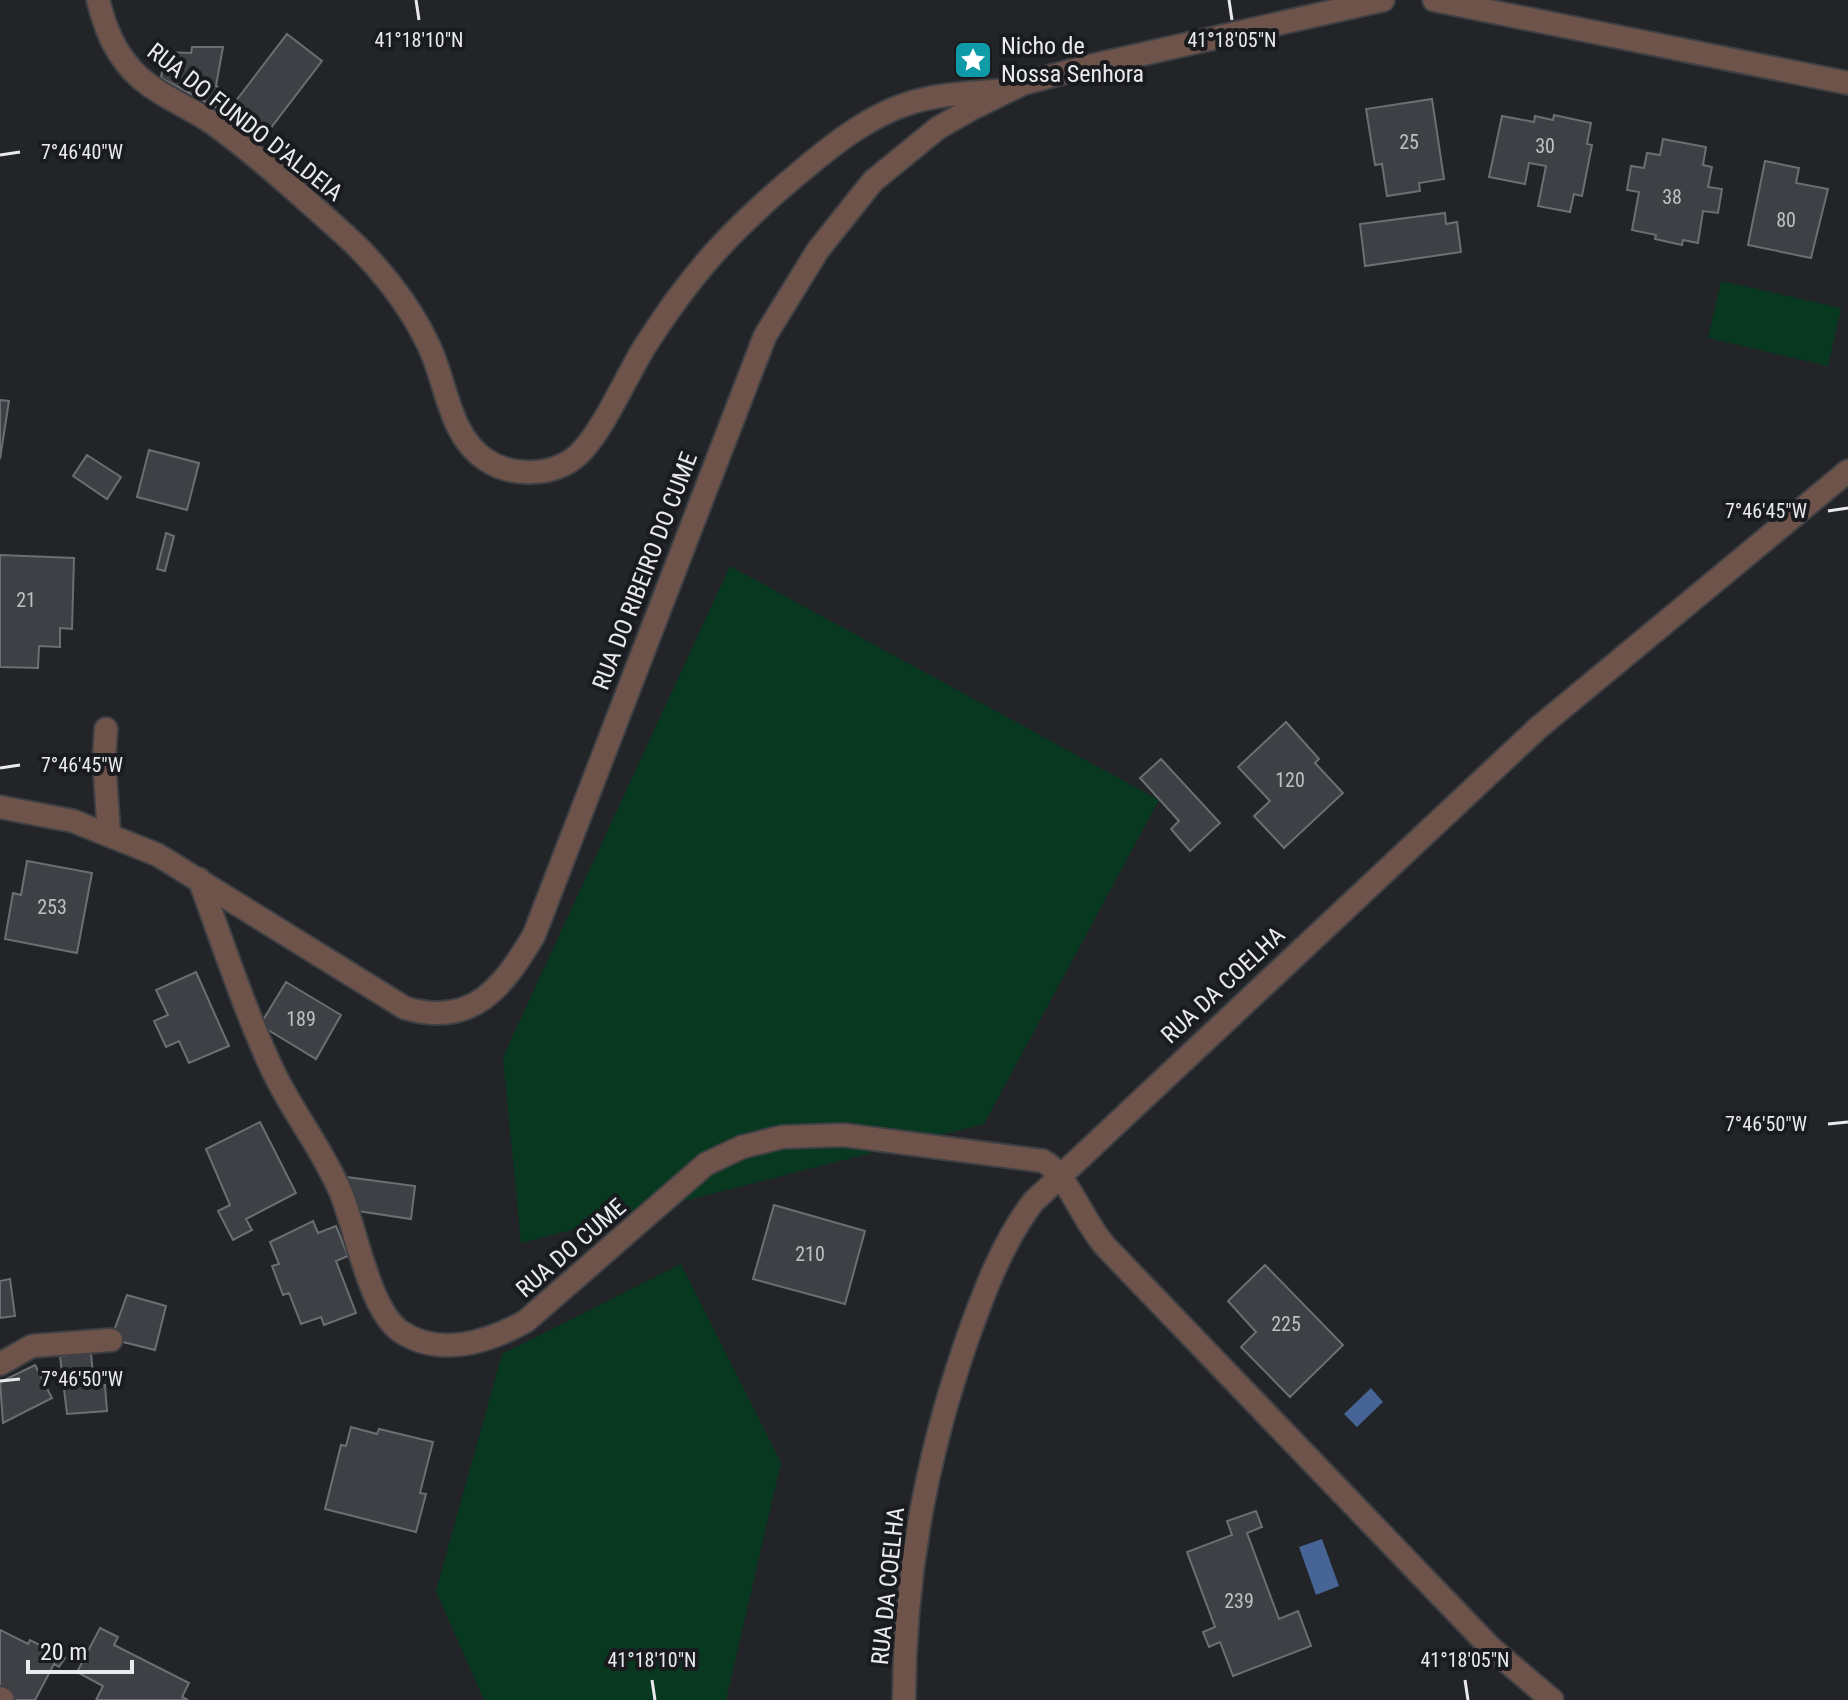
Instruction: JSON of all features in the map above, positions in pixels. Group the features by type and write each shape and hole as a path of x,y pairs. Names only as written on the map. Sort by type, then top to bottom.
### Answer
{"street":[{"name":"RUA DO FUNDO D'ALDEIA","path":"98,0 107,34 141,79 218,127 323,214 381,274 405,304 430,348 462,436 484,459 500,468 517,472 552,470 580,453 665,315 712,252 763,202 822,154 852,132 908,103 936,96 1010,90"},
{"name":"RUA DO RIBEIRO DO CUME","path":"0,807 73,821 109,834 199,879 405,1008 442,1013 468,1007 491,994 504,982 534,935 745,382 789,294 818,250 873,181 938,128 1010,90 1096,64 1383,0"},
{"path":"1434,0 1848,83"},
{"name":"RUA DA COELHA","path":"904,1700 907,1606 914,1547 947,1399 1002,1249 1033,1202 1538,728 1848,471"},
{"path":"106,729 104,759 109,834"},
{"name":"RUA DO CUME","path":"199,879 264,1050 288,1101 333,1175 381,1304 397,1329 423,1343 439,1346 472,1343 526,1321 548,1306 706,1164 760,1141 805,1135 878,1137 1031,1158 1061,1173"},
{"path":"1061,1173 1081,1215 1106,1247 1492,1649 1552,1700"},
{"path":"0,1364 32,1346 111,1340"}],"green space":[{"path":"1721,281 1841,308 1828,366 1708,338"},
{"path":"730,566 1159,800 984,1124 521,1243 503,1057"},
{"path":"681,1264 781,1463 726,1700 484,1700 436,1591 502,1354"}],"water":[{"path":"1371,1388 1383,1402 1357,1427 1344,1414"},
{"path":"1322,1539 1339,1586 1316,1595 1299,1547"}],"building":[{"path":"287,34 322,61 257,146 222,119"},
{"path":"192,47 223,47 216,86 224,90 217,108 161,78 165,52 191,53"},
{"path":"978,55 979,63 970,65 968,56"},
{"path":"1432,99 1444,179 1419,183 1420,191 1387,196 1382,164 1375,165 1366,109"},
{"path":"1554,115 1591,123 1587,144 1592,145 1582,196 1574,194 1570,212 1538,206 1546,166 1529,163 1525,184 1489,177 1502,116 1534,122 1535,116 1553,120"},
{"path":"1663,139 1706,147 1703,165 1712,167 1708,187 1722,189 1718,213 1703,211 1698,243 1683,240 1682,245 1632,230 1639,192 1627,190 1631,166 1644,168 1647,153 1660,155"},
{"path":"1765,161 1799,168 1796,183 1828,189 1811,258 1748,245"},
{"path":"1445,213 1446,224 1457,222 1461,252 1365,266 1360,224"},
{"path":"0,400 9,401 0,459"},
{"path":"149,450 199,463 187,510 137,497"},
{"path":"87,455 121,477 107,499 73,476"},
{"path":"166,533 174,536 165,571 157,569"},
{"path":"0,555 74,558 72,629 60,628 60,647 39,646 38,668 0,667"},
{"path":"1286,722 1319,759 1315,763 1343,793 1284,848 1254,816 1270,801 1238,767"},
{"path":"1161,759 1220,823 1190,851 1171,829 1179,821 1140,778"},
{"path":"27,861 92,873 77,953 5,939 13,893 21,895"},
{"path":"196,972 229,1046 189,1063 179,1041 166,1047 154,1021 168,1015 156,990"},
{"path":"286,982 341,1015 316,1059 260,1025"},
{"path":"260,1122 296,1193 246,1219 252,1230 233,1240 218,1211 230,1205 206,1149"},
{"path":"339,1176 415,1186 411,1219 351,1210"},
{"path":"774,1205 865,1231 845,1304 753,1279"},
{"path":"313,1221 318,1233 336,1226 348,1256 336,1261 356,1313 324,1325 321,1317 301,1324 289,1293 283,1295 272,1266 279,1264 270,1242"},
{"path":"1265,1265 1343,1345 1290,1397 1241,1347 1256,1332 1228,1301"},
{"path":"10,1279 15,1316 0,1318 0,1281"},
{"path":"127,1295 166,1306 155,1350 111,1339"},
{"path":"91,1353 94,1386 105,1385 107,1411 67,1414 60,1356"},
{"path":"35,1365 52,1398 3,1423 0,1382"},
{"path":"351,1427 377,1434 379,1429 433,1442 420,1493 426,1494 416,1532 325,1509 341,1445 346,1446"},
{"path":"1256,1511 1262,1527 1247,1533 1279,1619 1298,1611 1311,1646 1233,1676 1220,1642 1209,1647 1203,1632 1215,1627 1187,1552 1232,1535 1227,1521"},
{"path":"100,1628 118,1637 114,1645 189,1683 182,1697 188,1700 96,1700 103,1686 77,1672"},
{"path":"0,1630 28,1644 30,1640 65,1658 59,1667 54,1664 35,1700 13,1700 0,1693"}],"place":[{"name":"Nicho de Nossa Senhora","path":"973,60"}]}
